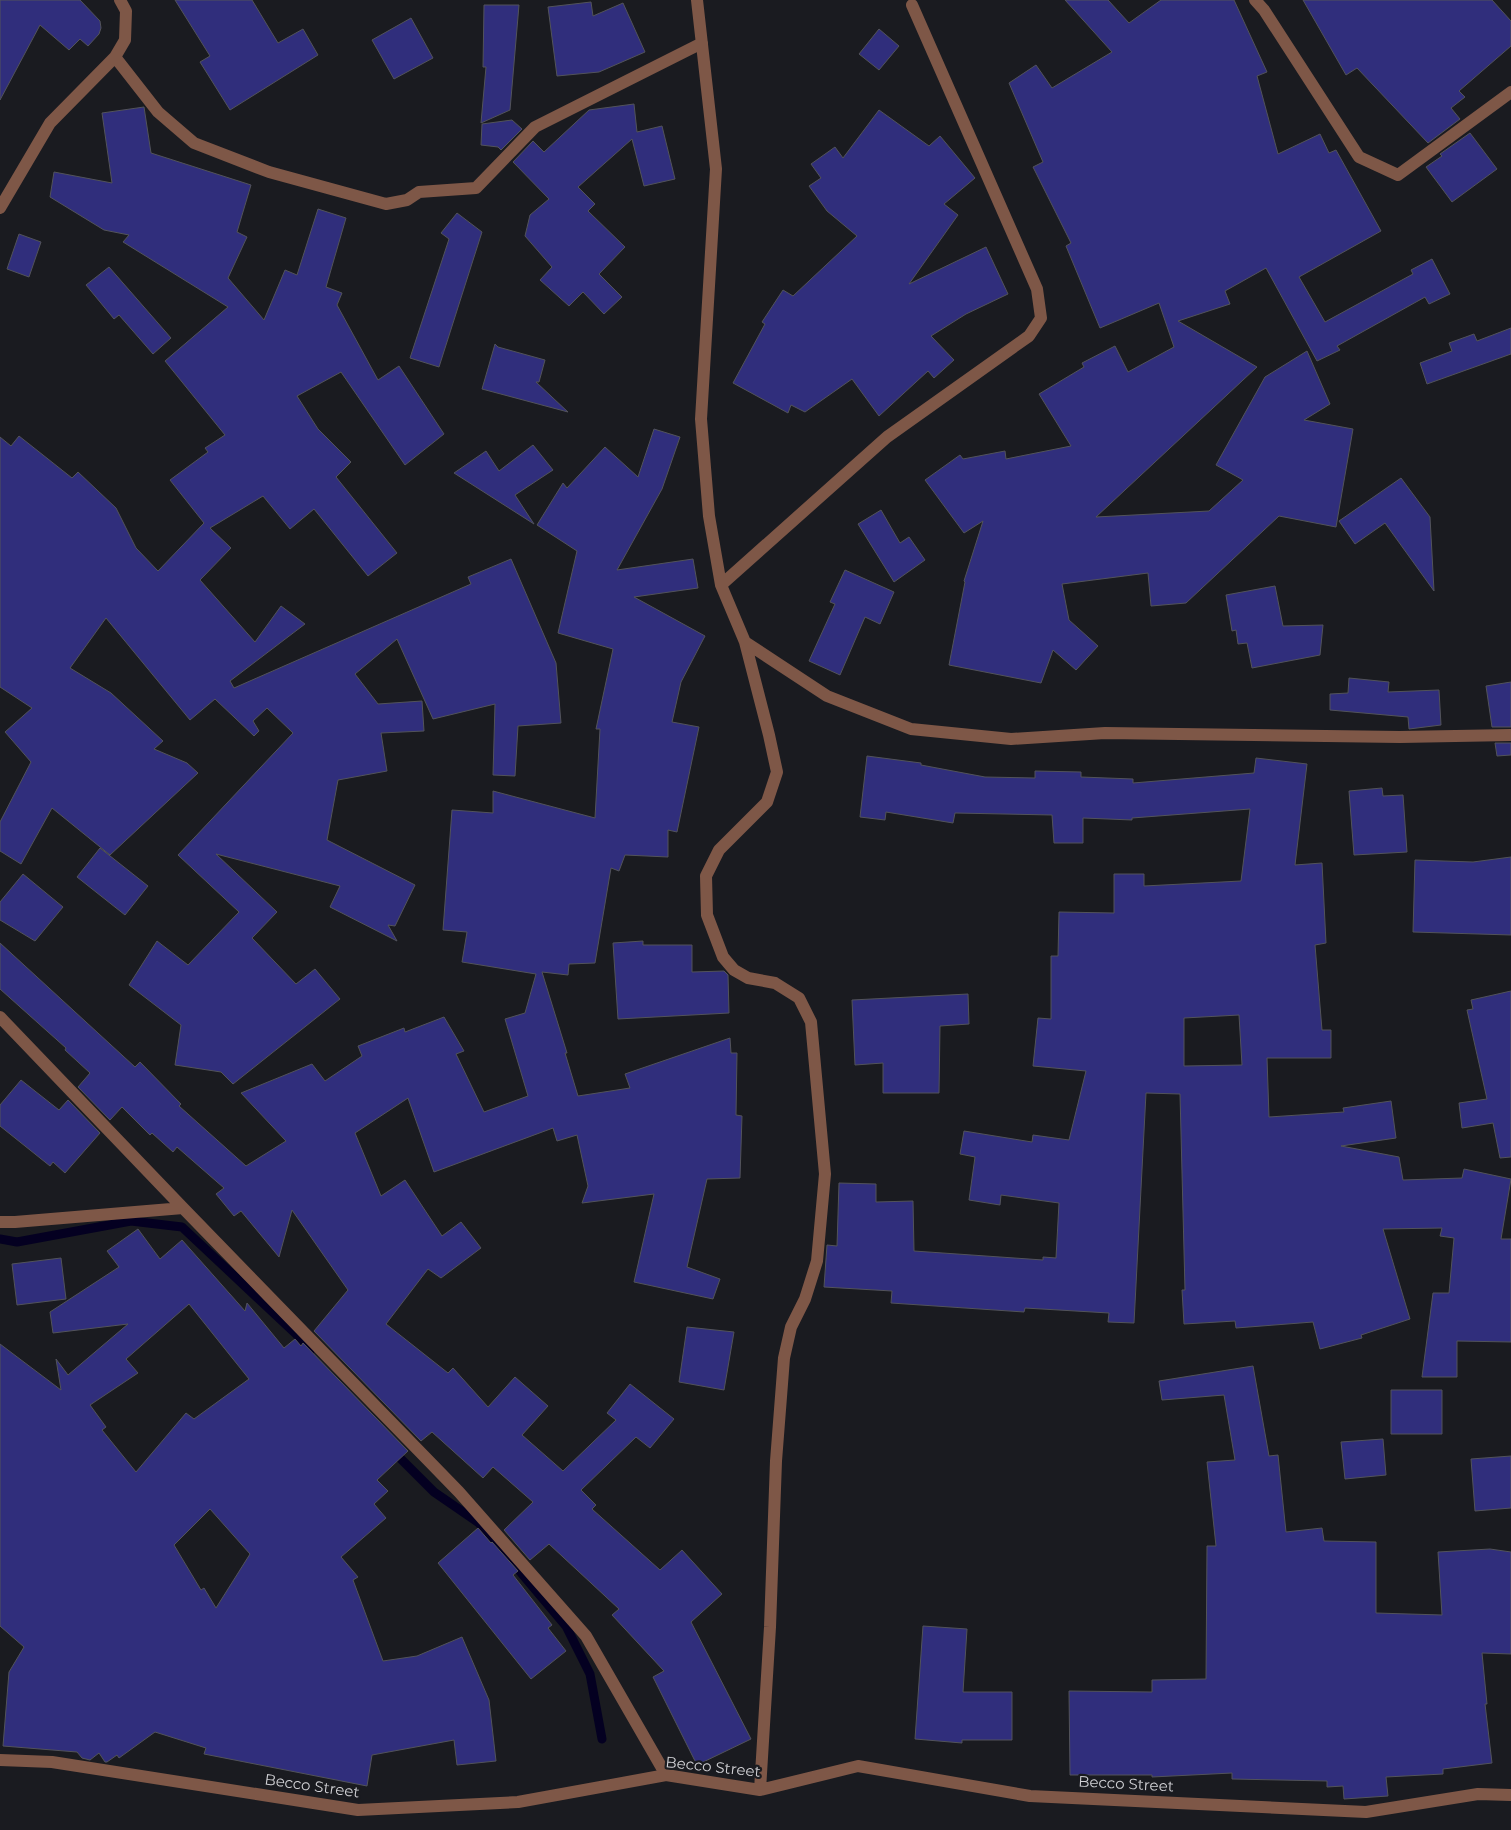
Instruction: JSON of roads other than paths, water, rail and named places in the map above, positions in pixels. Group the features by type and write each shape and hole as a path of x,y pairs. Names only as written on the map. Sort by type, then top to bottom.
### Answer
{"street":[{"path":"0,208 50,123 115,57 125,40 126,11 120,0"},
{"path":"697,0 716,169 701,419 709,516 721,585 745,642 770,735 777,772 767,802 719,850 710,867 706,876 707,915 724,957 734,970 748,978 775,983 798,998 811,1022 825,1174 817,1261 805,1299 791,1327 784,1358 776,1461 770,1627 760,1790"},
{"path":"1255,0 1264,10 1359,158 1398,175 1511,92"},
{"path":"721,585 887,437 1029,336 1041,318 1037,289 912,4"},
{"path":"115,57 158,112 194,143 269,172 386,204 407,200 419,192 476,188 535,126 702,43"},
{"path":"745,642 827,696 911,728 1011,739 1105,733 1400,736 1511,735"},
{"path":"0,1017 459,1492 586,1636 666,1775"},
{"path":"0,1222 183,1208"},
{"name":"Becco Street","path":"0,1760 52,1762 358,1810 518,1802 666,1775 760,1790 858,1766 1030,1796 1366,1812 1478,1794 1511,1795"}],"waterway":[{"path":"0,1239 17,1242 131,1221 182,1227 296,1334 310,1351"},
{"path":"393,1451 434,1492 479,1523 566,1626 590,1674 602,1739"}]}
